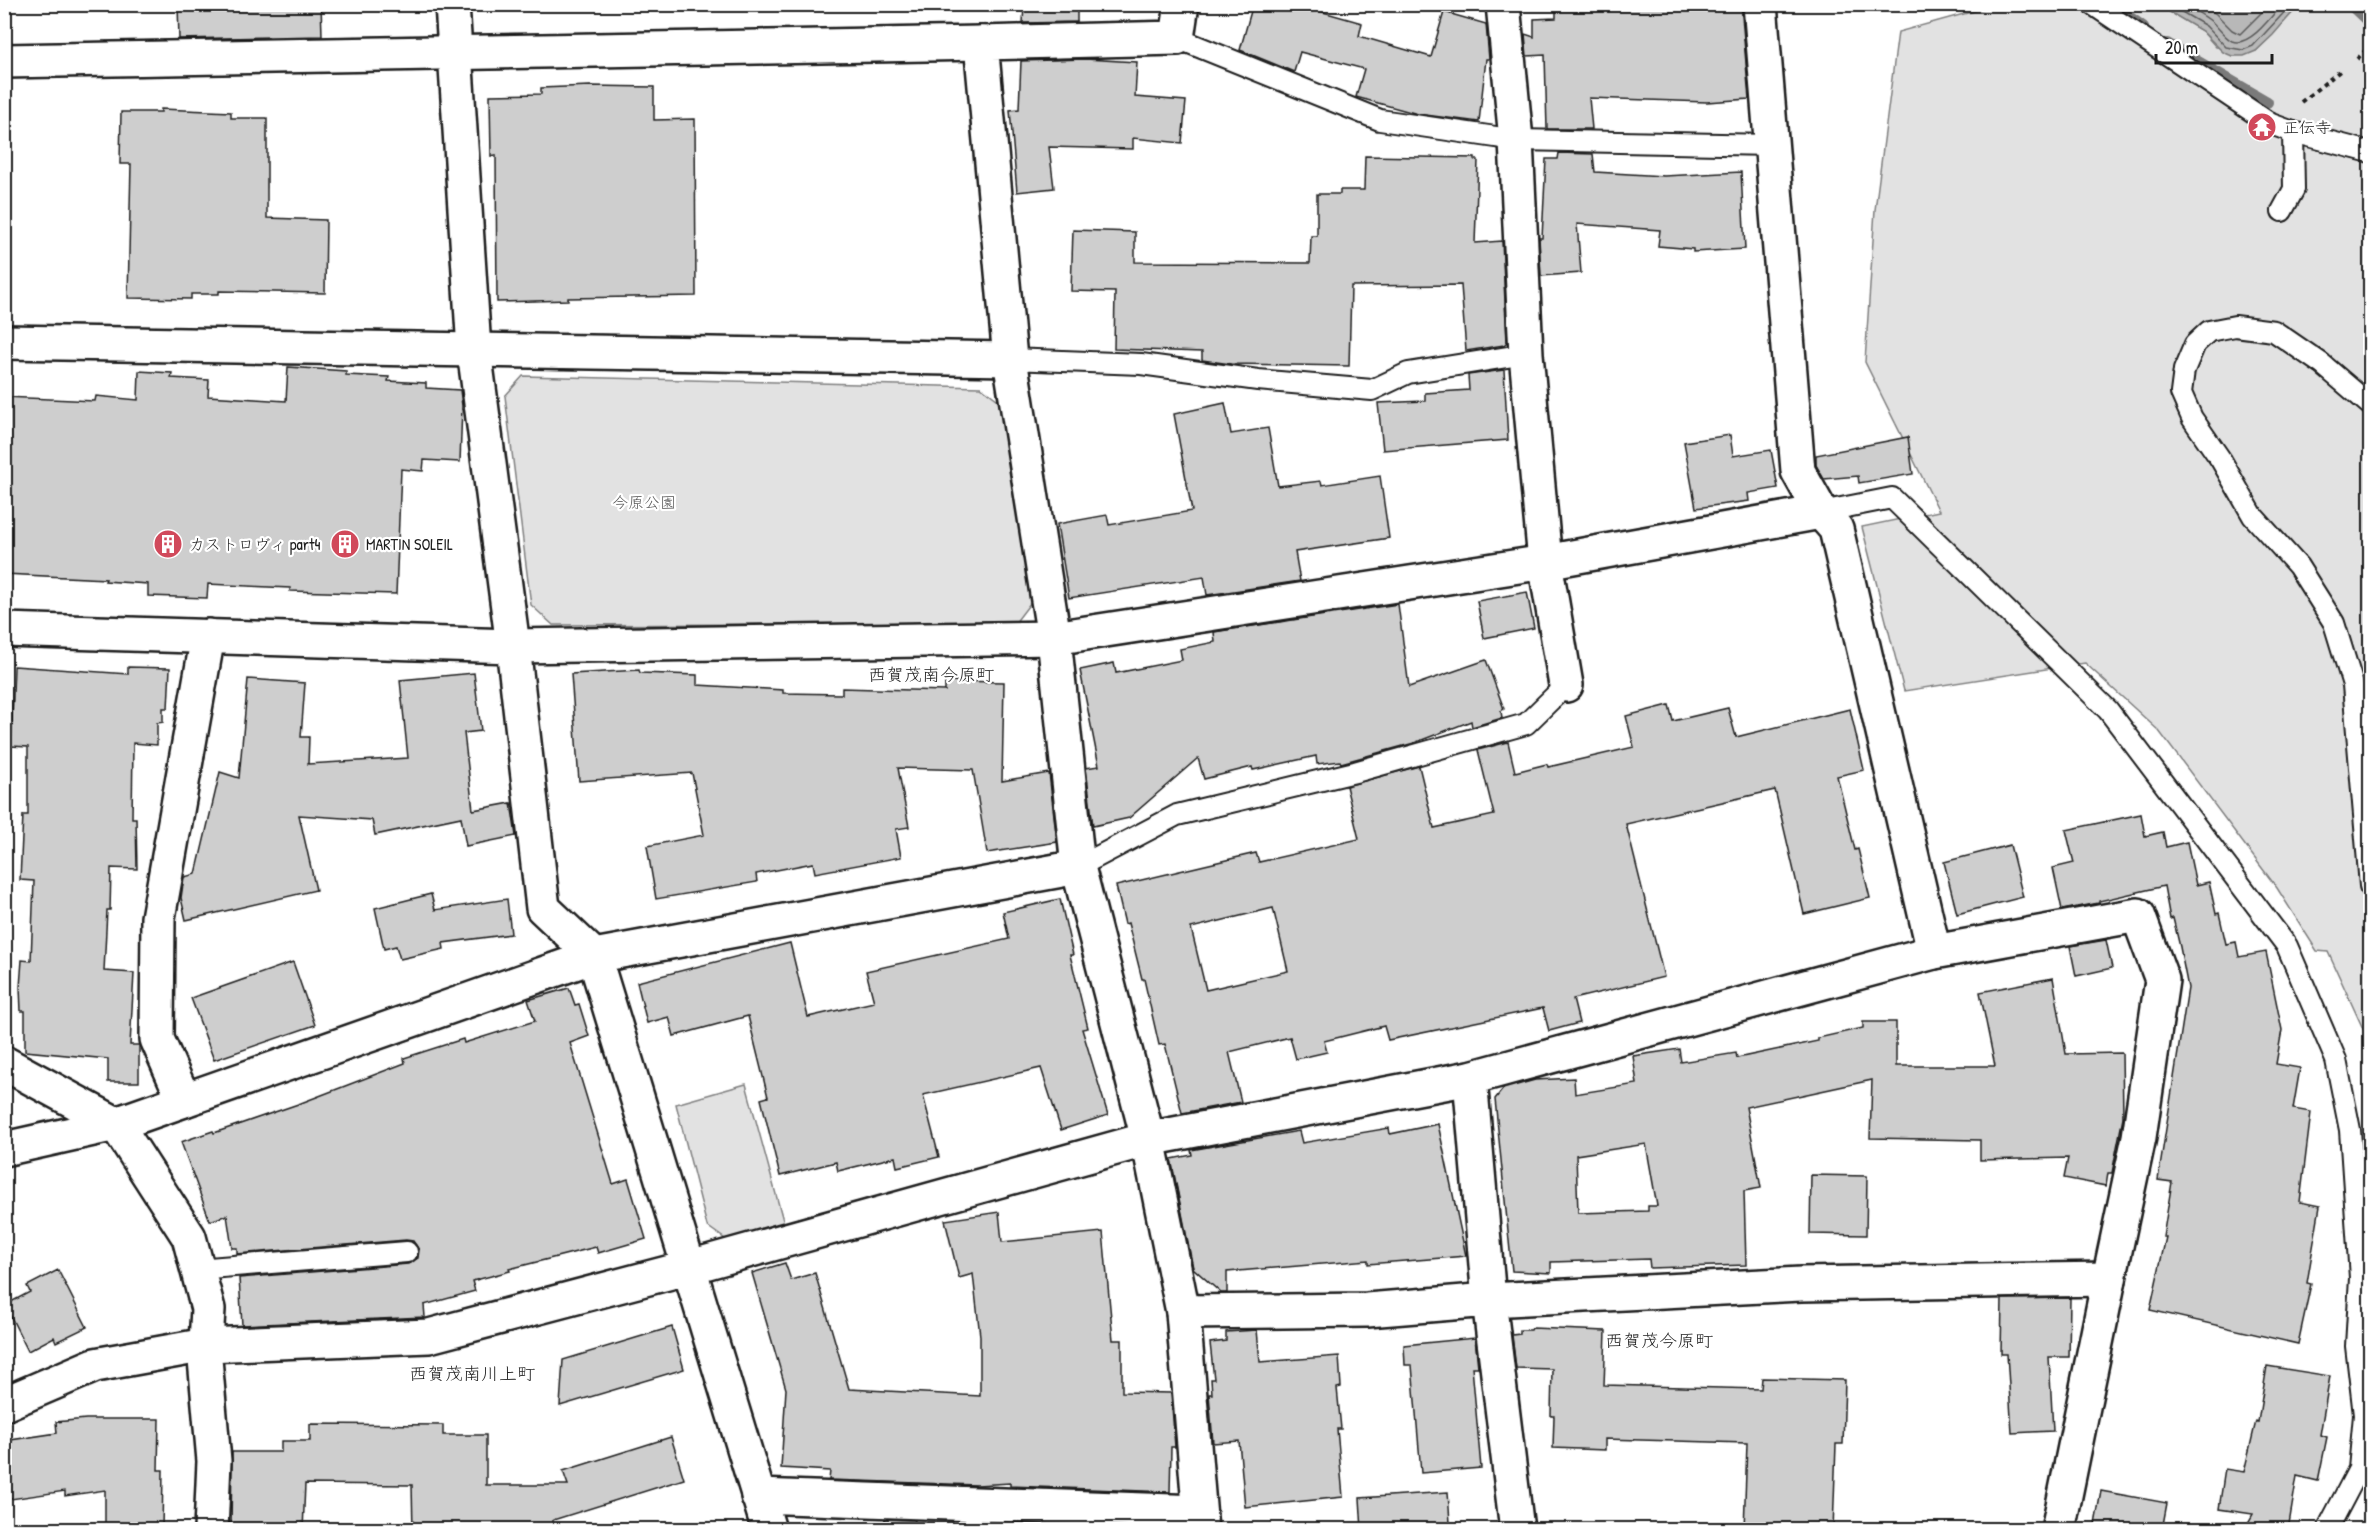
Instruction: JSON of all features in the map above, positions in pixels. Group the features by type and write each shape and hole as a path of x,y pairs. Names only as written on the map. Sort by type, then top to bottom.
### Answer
{"street":[{"path":"452,4 474,350 513,646 543,908 594,956 769,1530"},
{"path":"4,61 456,54 1178,38 1182,4"},
{"path":"1503,4 1516,140 1526,354 1545,562 1566,685"},
{"path":"1760,4 1798,471 1821,512 1836,529 1934,952"},
{"path":"759,1496 1200,1521 1183,1312 1148,1139 1078,867 1054,638 1010,359 981,43"},
{"path":"4,342 1010,359"},
{"path":"4,630 513,646 1054,638 1545,562 1821,512"},
{"path":"184,1100 157,1039 158,918 208,636"},
{"path":"4,1149 116,1124 594,956 1078,867"},
{"path":"4,1404 95,1365 206,1345 429,1336 690,1267 1148,1139 1470,1078 1934,952 2138,915 2162,980 2139,1137 2058,1530"},
{"path":"4,1062 116,1124 189,1237 208,1309 205,1359 214,1461 211,1530"},
{"path":"1470,1078 1489,1300 1517,1530"},
{"path":"1183,1312 1367,1310 1489,1300 1801,1284 2109,1279"}],"lane":[{"path":"2092,4 2271,124 2370,152"},
{"path":"1178,38 1380,120 1516,140 1772,145"},
{"path":"2282,211 2294,189 2293,132"},
{"path":"2370,405 2322,364 2274,331 2235,326 2209,332 2195,344 2184,370 2181,393 2192,418 2221,460 2253,516 2298,566 2334,623 2353,685 2370,886"},
{"path":"1010,359 1141,364 1258,380 1372,390 1408,374 1526,354"},
{"path":"1821,512 1892,498 2108,710 2287,946 2336,1060 2350,1130 2360,1278 2356,1346 2364,1415 2360,1470 2327,1530"},
{"path":"1078,867 1177,815 1355,772 1526,724 1566,685"},
{"path":"197,1269 406,1252"}],"path":[{"path":"2357,59 2370,46"},
{"path":"2271,124 2340,71"}],"green space":[{"path":"1992,5 2158,5 2202,31 2216,47 2256,51 2298,7 2297,5 2370,5 2370,1064 2365,1033 2328,952 2317,951 2277,888 2159,731 2085,663 1904,691 1862,527 1939,511 1865,362 1875,210 1898,32"},
{"name":"今原公園","path":"523,376 981,387 1002,403 1031,602 1015,623 553,625 531,605 505,396"},
{"path":"746,1084 784,1224 728,1241 707,1226 676,1104"}],"water":[{"path":"2158,5 2299,5 2256,51 2244,56 2232,56 2223,52 2202,31"}],"building":[{"path":"178,4 321,4 322,36 179,39"},
{"path":"1024,4 1077,4 1077,22 1023,23"},
{"path":"1253,4 1295,4 1362,23 1359,36 1431,57 1444,12 1486,24 1489,59 1486,59 1479,122 1418,114 1356,97 1364,69 1300,52 1294,72 1240,50"},
{"path":"1556,4 1741,4 1749,99 1707,102 1589,98 1592,129 1547,129 1545,55 1527,56 1525,34 1534,37 1534,19 1556,18"},
{"path":"1085,59 1137,62 1135,97 1186,101 1182,143 1133,138 1133,149 1049,147 1054,188 1017,192 1010,110 1019,109 1021,61"},
{"path":"654,87 654,120 695,119 696,296 568,298 568,300 497,302 496,155 491,156 490,95 541,94 541,88"},
{"path":"161,109 231,112 231,118 267,118 267,218 326,220 325,293 219,291 219,294 191,294 191,299 128,298 131,164 120,164 121,112 161,112"},
{"path":"1559,153 1593,154 1595,172 1664,176 1741,172 1745,249 1693,252 1693,249 1658,246 1660,230 1577,224 1581,273 1541,276 1539,238 1542,238 1546,159 1558,159"},
{"path":"1365,156 1475,158 1478,160 1475,243 1502,241 1507,342 1504,345 1466,351 1461,285 1351,286 1349,366 1231,364 1202,360 1202,352 1114,349 1115,292 1071,291 1073,230 1135,232 1135,262 1310,263 1311,236 1317,236 1317,194 1340,194 1340,190 1364,190"},
{"path":"288,367 346,371 346,375 389,377 388,381 426,383 426,388 460,390 462,406 460,462 424,460 423,471 401,469 396,594 290,591 290,588 208,584 207,598 148,596 148,584 105,581 106,579 4,574 4,397 95,401 96,396 138,400 139,371 172,373 171,378 209,380 208,396 286,401"},
{"path":"1504,370 1508,440 1383,450 1378,403 1425,401 1425,393 1469,390 1468,375"},
{"path":"1225,403 1231,434 1268,428 1278,486 1321,481 1322,485 1380,476 1389,538 1295,552 1300,581 1207,595 1204,577 1069,598 1057,524 1107,515 1109,525 1192,511 1174,414"},
{"path":"1730,435 1733,456 1771,450 1778,488 1748,493 1749,501 1696,508 1684,442"},
{"path":"1908,437 1913,474 1859,483 1858,476 1824,479 1816,465 1816,455"},
{"path":"1527,592 1534,628 1484,638 1477,601"},
{"path":"1398,604 1409,687 1486,660 1504,709 1501,711 1502,718 1472,727 1471,721 1414,743 1341,763 1340,761 1317,764 1316,756 1253,770 1252,767 1204,779 1198,758 1129,818 1093,826 1086,768 1099,766 1080,670 1114,663 1116,673 1182,660 1180,649 1215,642 1214,632"},
{"path":"14,666 128,674 128,667 170,668 168,708 163,708 163,722 157,723 157,745 133,743 132,818 136,818 137,869 111,868 110,910 107,910 104,971 134,973 130,1045 139,1045 139,1082 108,1082 108,1059 25,1051 25,1011 21,1011 20,987 22,960 31,961 34,881 20,880 23,815 28,815 28,747 11,746"},
{"path":"639,670 640,673 697,675 697,685 783,690 783,693 842,694 842,688 945,691 945,681 1004,682 1002,781 1049,773 1057,842 987,853 973,770 898,768 909,827 896,829 901,857 815,873 813,863 756,874 757,882 656,899 647,846 704,835 692,773 579,781 571,674"},
{"path":"474,673 481,731 464,733 473,810 511,803 516,836 466,846 461,817 375,835 372,820 299,815 316,890 186,920 181,898 184,877 196,874 220,772 239,778 248,679 305,683 301,737 309,737 308,764 408,758 400,680"},
{"path":"1669,705 1673,721 1728,708 1736,737 1850,709 1864,770 1837,776 1855,850 1858,849 1870,898 1804,914 1775,790 1626,824 1664,977 1573,999 1579,1023 1549,1031 1543,1008 1388,1040 1384,1026 1324,1041 1327,1052 1296,1059 1290,1037 1229,1052 1241,1102 1182,1113 1165,1044 1159,1045 1144,979 1142,979 1128,923 1125,924 1116,886 1256,853 1259,862 1359,839 1346,786 1419,766 1434,828 1494,815 1478,750 1508,742 1515,772 1547,764 1548,767 1634,747 1626,716","holes":["1273,908 1288,971 1206,990 1191,928"]},
{"path":"2141,814 2145,836 2163,832 2166,847 2187,842 2196,885 2209,882 2226,944 2236,942 2239,957 2266,952 2282,1030 2276,1064 2300,1068 2293,1109 2311,1112 2300,1202 2320,1206 2307,1283 2311,1284 2298,1344 2150,1310 2166,1237 2163,1237 2172,1182 2158,1180 2188,988 2180,947 2173,918 2170,919 2164,886 2062,910 2053,868 2074,863 2066,830"},
{"path":"2010,845 2023,897 1957,914 1944,862"},
{"path":"431,894 435,910 507,899 511,934 443,943 444,949 400,959 396,946 384,949 375,908"},
{"path":"1060,899 1073,955 1070,955 1088,1028 1082,1029 1108,1115 1061,1130 1041,1068 923,1095 939,1157 897,1167 895,1157 838,1171 836,1162 780,1176 761,1099 768,1097 748,1016 674,1036 669,1017 647,1023 637,982 790,943 808,1017 874,1002 866,971 1009,939 1003,912"},
{"path":"2106,940 2112,968 2076,976 2070,946"},
{"path":"293,962 315,1025 214,1060 191,998"},
{"path":"2053,978 2066,1054 2122,1053 2123,1117 2112,1173 2108,1173 2106,1186 2064,1178 2068,1158 1980,1160 1980,1140 1870,1138 1872,1080 1746,1107 1761,1188 1744,1191 1746,1265 1650,1268 1649,1259 1551,1262 1551,1273 1512,1271 1495,1099 1503,1089 1535,1080 1574,1078 1575,1094 1637,1084 1633,1056 1679,1049 1681,1062 1736,1053 1737,1058 1818,1041 1818,1038 1863,1028 1863,1022 1896,1022 1896,1066 1995,1066 1980,992","holes":["1646,1144 1657,1206 1648,1206 1648,1211 1578,1213 1576,1155"]},
{"path":"569,988 575,1005 579,1004 589,1036 570,1043 613,1184 628,1179 646,1239 598,1253 596,1247 472,1281 475,1291 424,1305 425,1317 242,1325 239,1278 408,1264 418,1258 419,1250 413,1241 406,1240 237,1254 237,1248 232,1248 227,1215 210,1221 181,1142 301,1103 405,1063 404,1058 463,1039 464,1043 535,1021 528,1000"},
{"path":"1438,1124 1466,1256 1368,1264 1368,1260 1227,1272 1227,1293 1221,1293 1193,1268 1171,1159 1192,1155 1191,1150 1299,1131 1302,1143 1389,1128 1390,1134"},
{"path":"1811,1175 1867,1176 1866,1235 1810,1234"},
{"path":"999,1212 1002,1242 1103,1232 1113,1340 1122,1340 1122,1392 1171,1393 1175,1447 1171,1447 1170,1492 1010,1486 1010,1483 977,1485 829,1480 830,1471 781,1468 786,1389 752,1273 785,1263 791,1280 815,1273 849,1389 980,1396 980,1336 973,1274 959,1278 945,1220"},
{"path":"58,1270 87,1327 56,1342 54,1337 28,1351 5,1305 30,1292 27,1286"},
{"path":"2070,1298 2069,1357 2049,1357 2053,1431 2012,1433 2007,1354 2001,1354 2002,1299"},
{"path":"672,1327 684,1369 560,1406 563,1360"},
{"path":"1532,1328 1606,1331 1604,1385 1761,1389 1762,1378 1845,1380 1843,1444 1836,1444 1833,1530 1744,1530 1747,1443 1605,1439 1605,1450 1553,1448 1552,1369 1516,1368 1512,1335 1520,1334 1520,1330 1531,1330"},
{"path":"1257,1330 1260,1362 1339,1356 1341,1387 1337,1388 1341,1429 1337,1429 1343,1497 1245,1507 1239,1441 1213,1443 1209,1394 1212,1394 1211,1379 1214,1379 1210,1343 1226,1341 1226,1332"},
{"path":"1475,1338 1478,1367 1472,1367 1481,1468 1421,1473 1412,1365 1405,1365 1404,1345"},
{"path":"2267,1366 2330,1376 2320,1435 2327,1437 2318,1481 2297,1476 2288,1530 2244,1530 2253,1514 2219,1509 2225,1469 2244,1472 2256,1421 2258,1422"},
{"path":"86,1419 159,1419 158,1470 163,1470 162,1530 105,1530 105,1490 65,1496 65,1491 4,1500 4,1441 57,1433 56,1422"},
{"path":"310,1424 443,1425 443,1435 486,1435 486,1485 568,1485 563,1471 671,1437 684,1479 553,1520 553,1530 413,1530 412,1485 305,1484 303,1530 231,1530 232,1452 281,1452 281,1441 310,1441"},
{"path":"2101,1491 2167,1503 2162,1530 2094,1530"},
{"path":"1448,1492 1450,1523 1390,1527 1391,1530 1362,1530 1360,1498"},
{"path":"885,1519 915,1520 914,1530 884,1530"}],"waterway":[{"path":"2111,4 2143,27"},
{"path":"2350,4 2370,23"},
{"path":"2167,44 2267,102"}],"place":[{"name":"正伝寺","path":"2262,127"},
{"name":"カストロヴィ part4","path":"168,544"},
{"name":"MARTIN SOLEIL","path":"345,544"}],"district":[{"name":"西賀茂南今原町","path":"931,674"},
{"name":"西賀茂今原町","path":"1659,1340"},
{"name":"西賀茂南川上町","path":"472,1373"}]}
